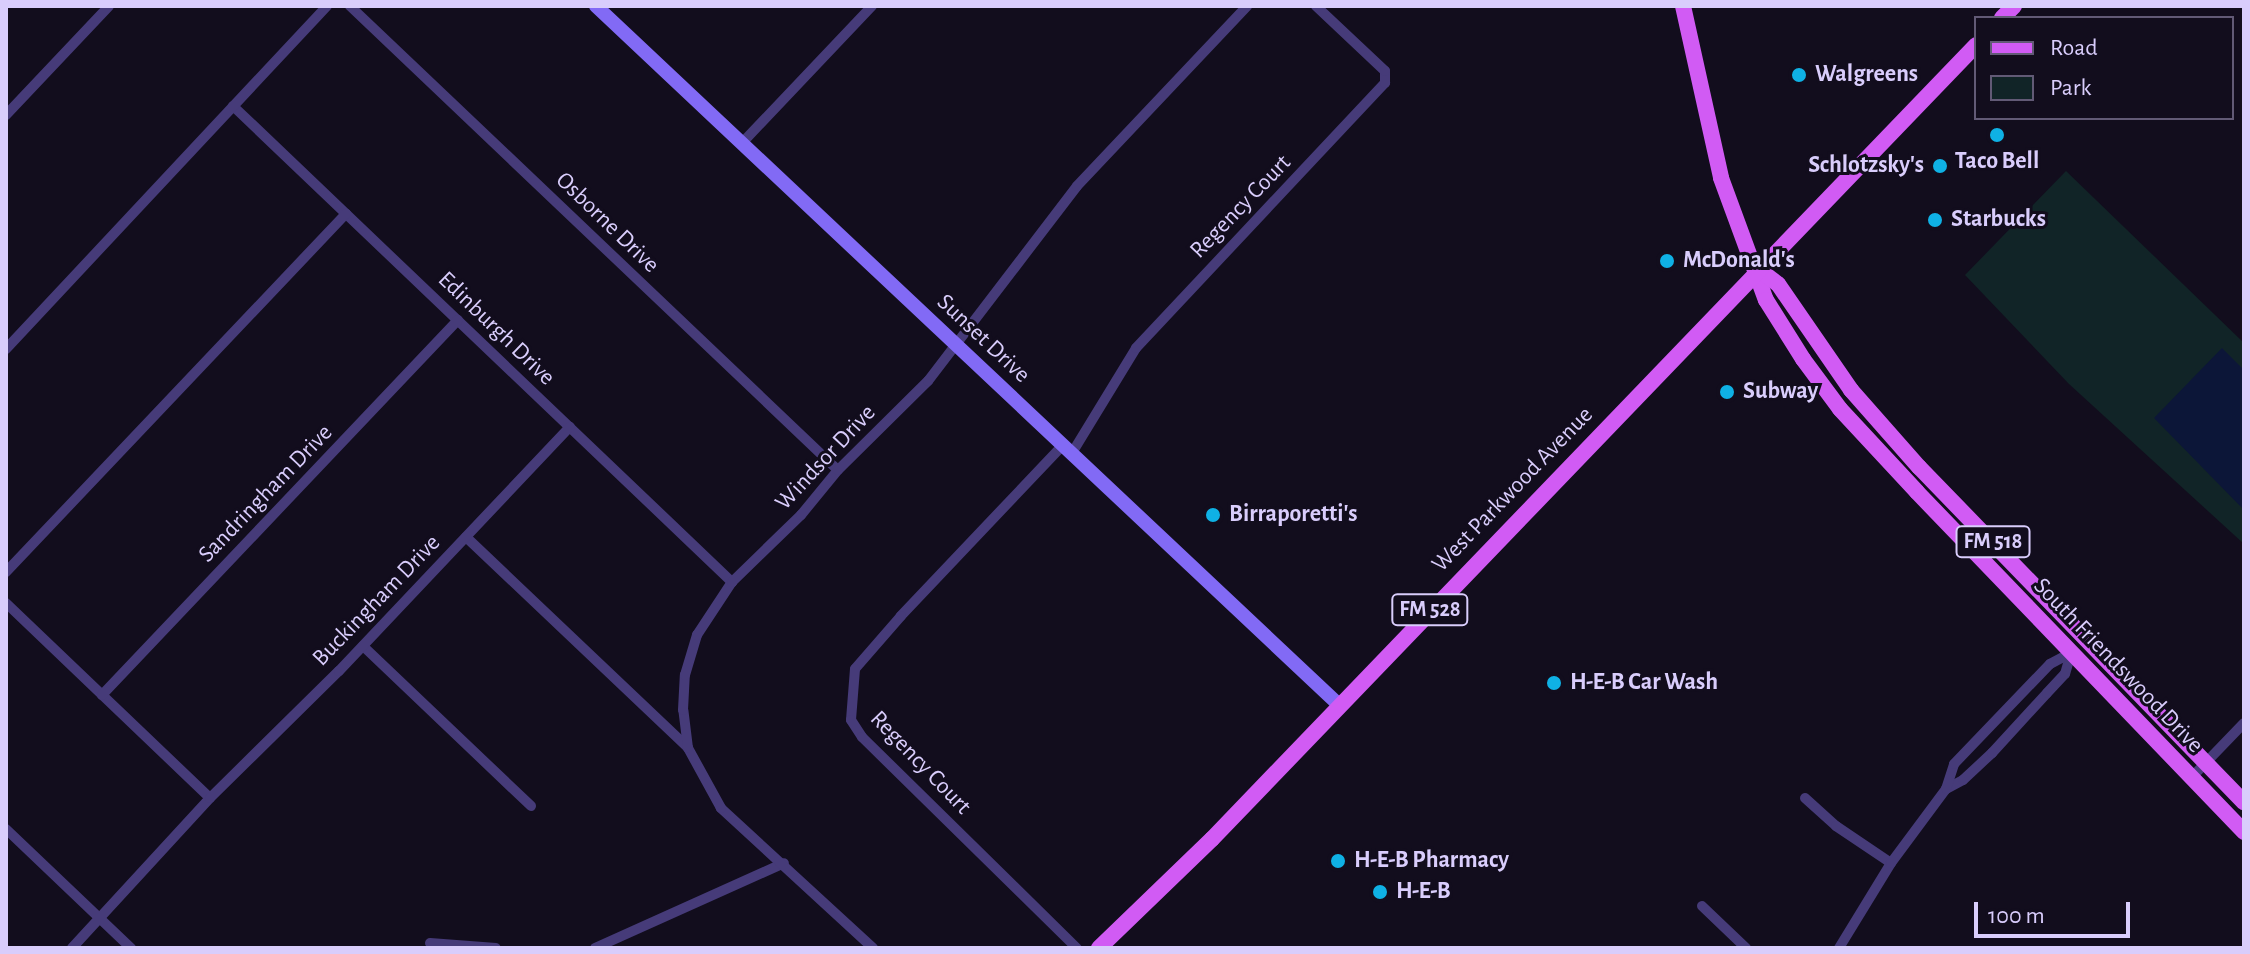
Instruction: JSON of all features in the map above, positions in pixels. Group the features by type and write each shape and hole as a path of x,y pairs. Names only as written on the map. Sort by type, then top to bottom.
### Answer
{"main road":[{"name":"South Friendswood Drive","path":"1683,6 1718,167 1758,269 1766,300 1803,359 1840,409 2244,832"},
{"name":"FM 528","path":"1758,269 1974,47"},
{"name":"South Friendswood Drive","path":"1758,269 1778,284 1851,390 1919,467 2208,761 2244,802"},
{"name":"West Parkwood Avenue","path":"1099,948 1212,839 1758,269"}],"street":[{"path":"6,115 109,6"},
{"path":"6,349 327,6"},
{"name":"Osborne Drive","path":"350,6 838,470"},
{"name":"Sunset Drive","path":"596,6 1339,705"},
{"path":"742,143 872,6"},
{"name":"Regency Court","path":"1077,948 862,737 851,720 855,669 901,616 1067,449 1136,348 1385,83 1385,71 1316,6"},
{"name":"Windsor Drive","path":"873,948 721,808 688,748 683,710 685,675 697,635 732,582 801,515 838,470 928,381 958,346 1022,254 1077,186 1244,10"},
{"name":"Edinburgh Drive","path":"233,106 732,582"},
{"path":"6,572 346,214"},
{"name":"Sandringham Drive","path":"102,695 458,320"},
{"name":"Buckingham Drive","path":"72,948 210,798 363,646 570,427"},
{"path":"466,537 688,748"},
{"path":"6,603 210,798"},
{"path":"363,646 531,806"},
{"path":"1946,789 1963,780 1992,753 2065,674 2071,653"},
{"path":"1839,948 1891,863 1946,789 1954,764 2050,664 2071,653"},
{"path":"2192,777 2244,723"},
{"path":"1805,798 1836,826 1891,863"},
{"path":"6,829 131,948"},
{"path":"595,948 784,863"},
{"path":"1702,906 1746,948"},
{"path":"430,943 496,948"}],"green space":[{"path":"2066,171 2244,343 2244,544 2069,384 1965,275"}],"water":[{"path":"2222,348 2244,370 2244,510 2154,418"}],"place":[{"name":"Walgreens","path":"1799,75"},
{"name":"Taco Bell","path":"1997,135"},
{"name":"Schlotzsky's","path":"1940,166"},
{"name":"Starbucks","path":"1935,220"},
{"name":"McDonald's","path":"1667,261"},
{"name":"Subway","path":"1727,392"},
{"name":"Birraporetti's","path":"1213,515"},
{"name":"H-E-B Car Wash","path":"1554,683"},
{"name":"H-E-B Pharmacy","path":"1338,861"},
{"name":"H-E-B","path":"1380,892"}]}
